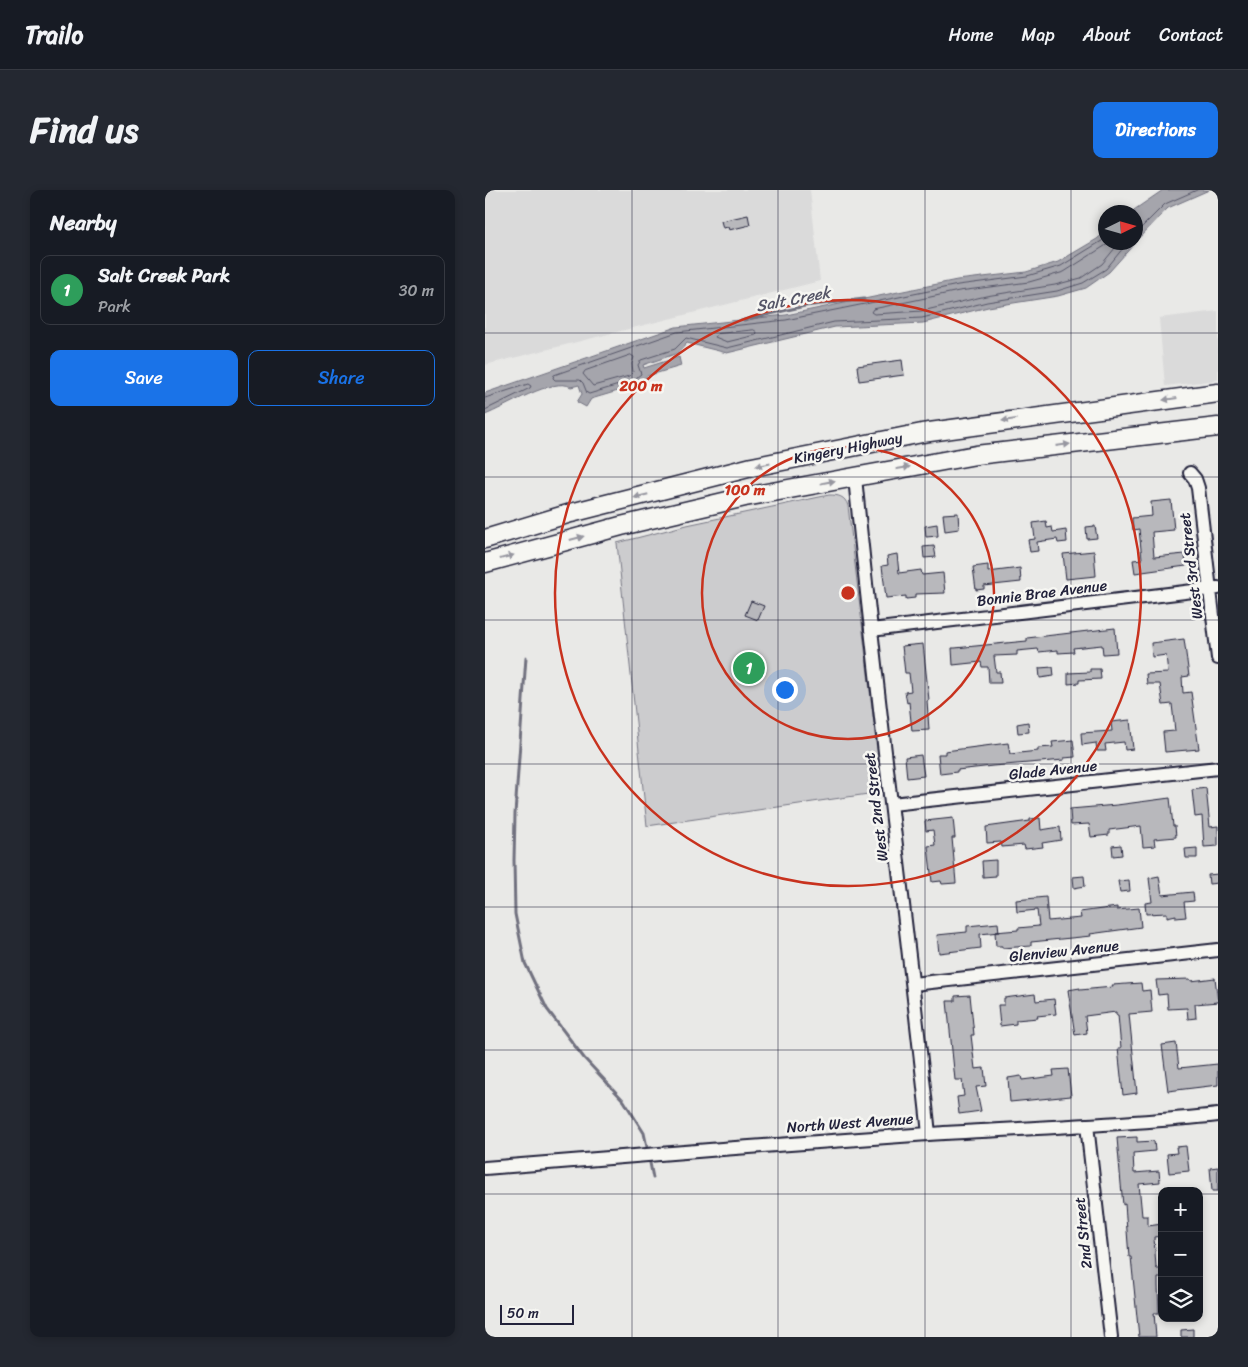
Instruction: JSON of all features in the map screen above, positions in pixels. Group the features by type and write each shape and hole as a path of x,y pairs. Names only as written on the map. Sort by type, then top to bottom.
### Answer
{"highway":[{"name":"Kingery Highway","path":"485,539 571,513 752,467 922,433 1218,393"},
{"name":"Kingery Highway","path":"485,563 621,526 745,497 976,455 1218,427"}],"street":[{"name":"West 3rd Street","path":"1190,473 1195,479 1198,488 1214,589 1218,658"},
{"name":"West 2nd Street","path":"855,477 929,1134"},
{"name":"Bonnie Brae Avenue","path":"871,630 1214,589"},
{"name":"Glade Avenue","path":"891,804 1218,768"},
{"name":"Glenview Avenue","path":"913,984 1218,950"},
{"name":"North West Avenue","path":"485,1168 769,1145 1155,1122 1218,1115"},
{"name":"2nd Street","path":"1087,1125 1111,1337"}],"shaded area":[{"path":"485,190 810,190 820,281 485,365"},
{"path":"1218,311 1218,380 1165,386 1159,318"},
{"path":"829,495 841,497 848,506 882,792 647,826 617,543 687,525"}],"water":[{"path":"1163,190 1209,190 1168,208 1143,234 1143,205 1141,205"},
{"path":"1097,239 1098,250 1129,250 1109,272 1086,288 1058,296 988,307 923,323 835,327 727,353 687,343 678,353 643,365 644,368 679,357 681,366 647,376 635,386 591,399 586,407 577,402 582,394 579,385 571,387 563,385 541,389 485,415 485,393 676,327 786,315 957,280 1026,272 1058,262"}],"building":[{"path":"748,215 750,225 729,230 728,227 723,228 721,221"},
{"path":"902,360 904,375 859,381 857,366"},
{"path":"1171,500 1174,530 1152,532 1154,557 1185,554 1186,566 1135,573 1133,560 1142,559 1139,529 1133,530 1132,518 1152,516 1151,502"},
{"path":"958,513 959,529 945,531 943,514"},
{"path":"1046,521 1047,528 1052,527 1053,532 1066,530 1067,542 1058,543 1057,539 1037,542 1038,551 1030,552 1028,540 1035,539 1033,523"},
{"path":"937,524 938,536 926,537 925,526"},
{"path":"1095,526 1097,538 1087,539 1086,527"},
{"path":"934,546 936,557 924,558 923,547"},
{"path":"1094,551 1096,576 1066,579 1063,554"},
{"path":"897,554 899,573 921,570 922,575 943,573 945,593 915,594 915,598 906,599 906,596 886,598 882,566 888,565 887,556"},
{"path":"988,565 988,572 1020,568 1021,582 984,586 984,589 976,590 973,567"},
{"path":"751,601 764,606 758,620 745,615"},
{"path":"1115,628 1117,653 1103,654 1102,645 1073,648 1074,652 1058,653 1058,650 1039,652 1038,649 1017,651 1017,655 994,656 996,672 1000,672 1001,683 989,683 988,667 982,667 981,662 953,665 952,648 1027,641 1027,638"},
{"path":"1184,639 1189,676 1182,677 1183,693 1191,692 1199,749 1165,752 1163,732 1175,731 1172,704 1163,705 1160,684 1147,684 1146,674 1168,673 1166,655 1152,657 1151,643"},
{"path":"923,644 929,700 927,701 929,730 912,731 909,702 907,703 905,692 911,691 909,673 905,673 902,646"},
{"path":"1053,667 1054,676 1040,678 1039,668"},
{"path":"1090,669 1100,669 1101,679 1079,680 1079,683 1068,684 1068,673 1090,672"},
{"path":"1130,720 1133,749 1125,750 1124,742 1105,744 1106,751 1097,751 1096,743 1082,745 1081,733 1112,731 1111,722"},
{"path":"1028,722 1029,732 1018,733 1017,724"},
{"path":"1073,740 1075,757 1064,758 1064,760 957,770 957,772 940,774 938,754 945,754 945,751 1008,743 1010,754 1038,751 1038,748 1053,747 1052,742"},
{"path":"921,755 924,776 907,778 905,757"},
{"path":"1206,788 1210,827 1218,826 1218,846 1204,847 1202,816 1195,817 1192,790"},
{"path":"1170,798 1176,837 1154,839 1155,846 1143,847 1141,826 1109,830 1109,835 1091,837 1089,824 1071,825 1070,809"},
{"path":"953,818 955,838 952,838 956,883 942,884 941,881 932,882 928,846 935,845 933,830 926,831 925,821"},
{"path":"1040,818 1041,830 1060,827 1061,840 1042,843 1043,847 1025,849 1024,845 1002,847 1001,842 987,843 986,827"},
{"path":"1121,845 1122,855 1113,856 1112,846"},
{"path":"1197,848 1197,858 1186,858 1185,849"},
{"path":"996,860 996,876 983,877 982,861"},
{"path":"1218,874 1218,883 1209,884 1208,875"},
{"path":"1084,876 1085,886 1074,888 1073,877"},
{"path":"1159,876 1162,895 1193,892 1194,901 1184,902 1186,917 1176,918 1176,915 1167,917 1167,913 1146,914 1145,903 1152,902 1149,878"},
{"path":"1129,880 1130,891 1120,892 1118,881"},
{"path":"1046,897 1048,921 1081,918 1080,912 1117,907 1117,910 1139,908 1141,927 1090,934 1091,936 1031,942 1031,946 1002,948 1002,946 996,946 995,932 1039,926 1037,910 1017,912 1016,900"},
{"path":"998,923 999,932 980,934 981,948 939,953 937,935 967,932 967,926"},
{"path":"1215,978 1218,1002 1195,1004 1196,1018 1188,1019 1187,1008 1168,1009 1167,994 1158,995 1156,980 1190,979 1191,981"},
{"path":"1141,983 1142,991 1150,990 1152,1012 1129,1014 1137,1093 1123,1095 1118,1048 1121,1048 1118,1015 1116,1015 1116,1012 1085,1016 1087,1033 1075,1035 1068,990"},
{"path":"1035,994 1036,1001 1054,999 1056,1014 1016,1020 1016,1024 1000,1026 998,1005 1004,1005 1004,998"},
{"path":"970,995 974,1035 971,1035 975,1069 984,1068 986,1086 976,1087 981,1111 959,1114 957,1097 964,1096 962,1080 955,1080 947,1001 955,1001 955,996"},
{"path":"1176,1043 1179,1068 1218,1064 1218,1085 1168,1091 1162,1045"},
{"path":"1068,1069 1071,1096 1010,1102 1008,1078 1021,1076 1022,1080 1054,1076 1053,1070"},
{"path":"1137,1137 1137,1142 1154,1141 1155,1151 1133,1153 1134,1173 1159,1171 1160,1182 1139,1184 1142,1216 1148,1216 1148,1226 1158,1225 1158,1236 1154,1237 1156,1267 1158,1269 1158,1313 1154,1313 1156,1337 1139,1337 1117,1138"},
{"path":"1186,1146 1189,1171 1169,1173 1167,1154 1177,1153 1176,1147"},
{"path":"1218,1167 1218,1191 1212,1191 1210,1168"},
{"path":"1193,1329 1193,1337 1181,1337 1181,1330"}],"waterway":[{"name":"Salt Creek","path":"744,320 805,306 864,299"},
{"path":"526,657 515,814 514,860 515,914 525,963 547,1009 584,1058 624,1101 644,1133 647,1147"},
{"path":"650,1163 653,1178"}],"place":[{"name":"Salt Creek Park","path":"749,668"}]}
